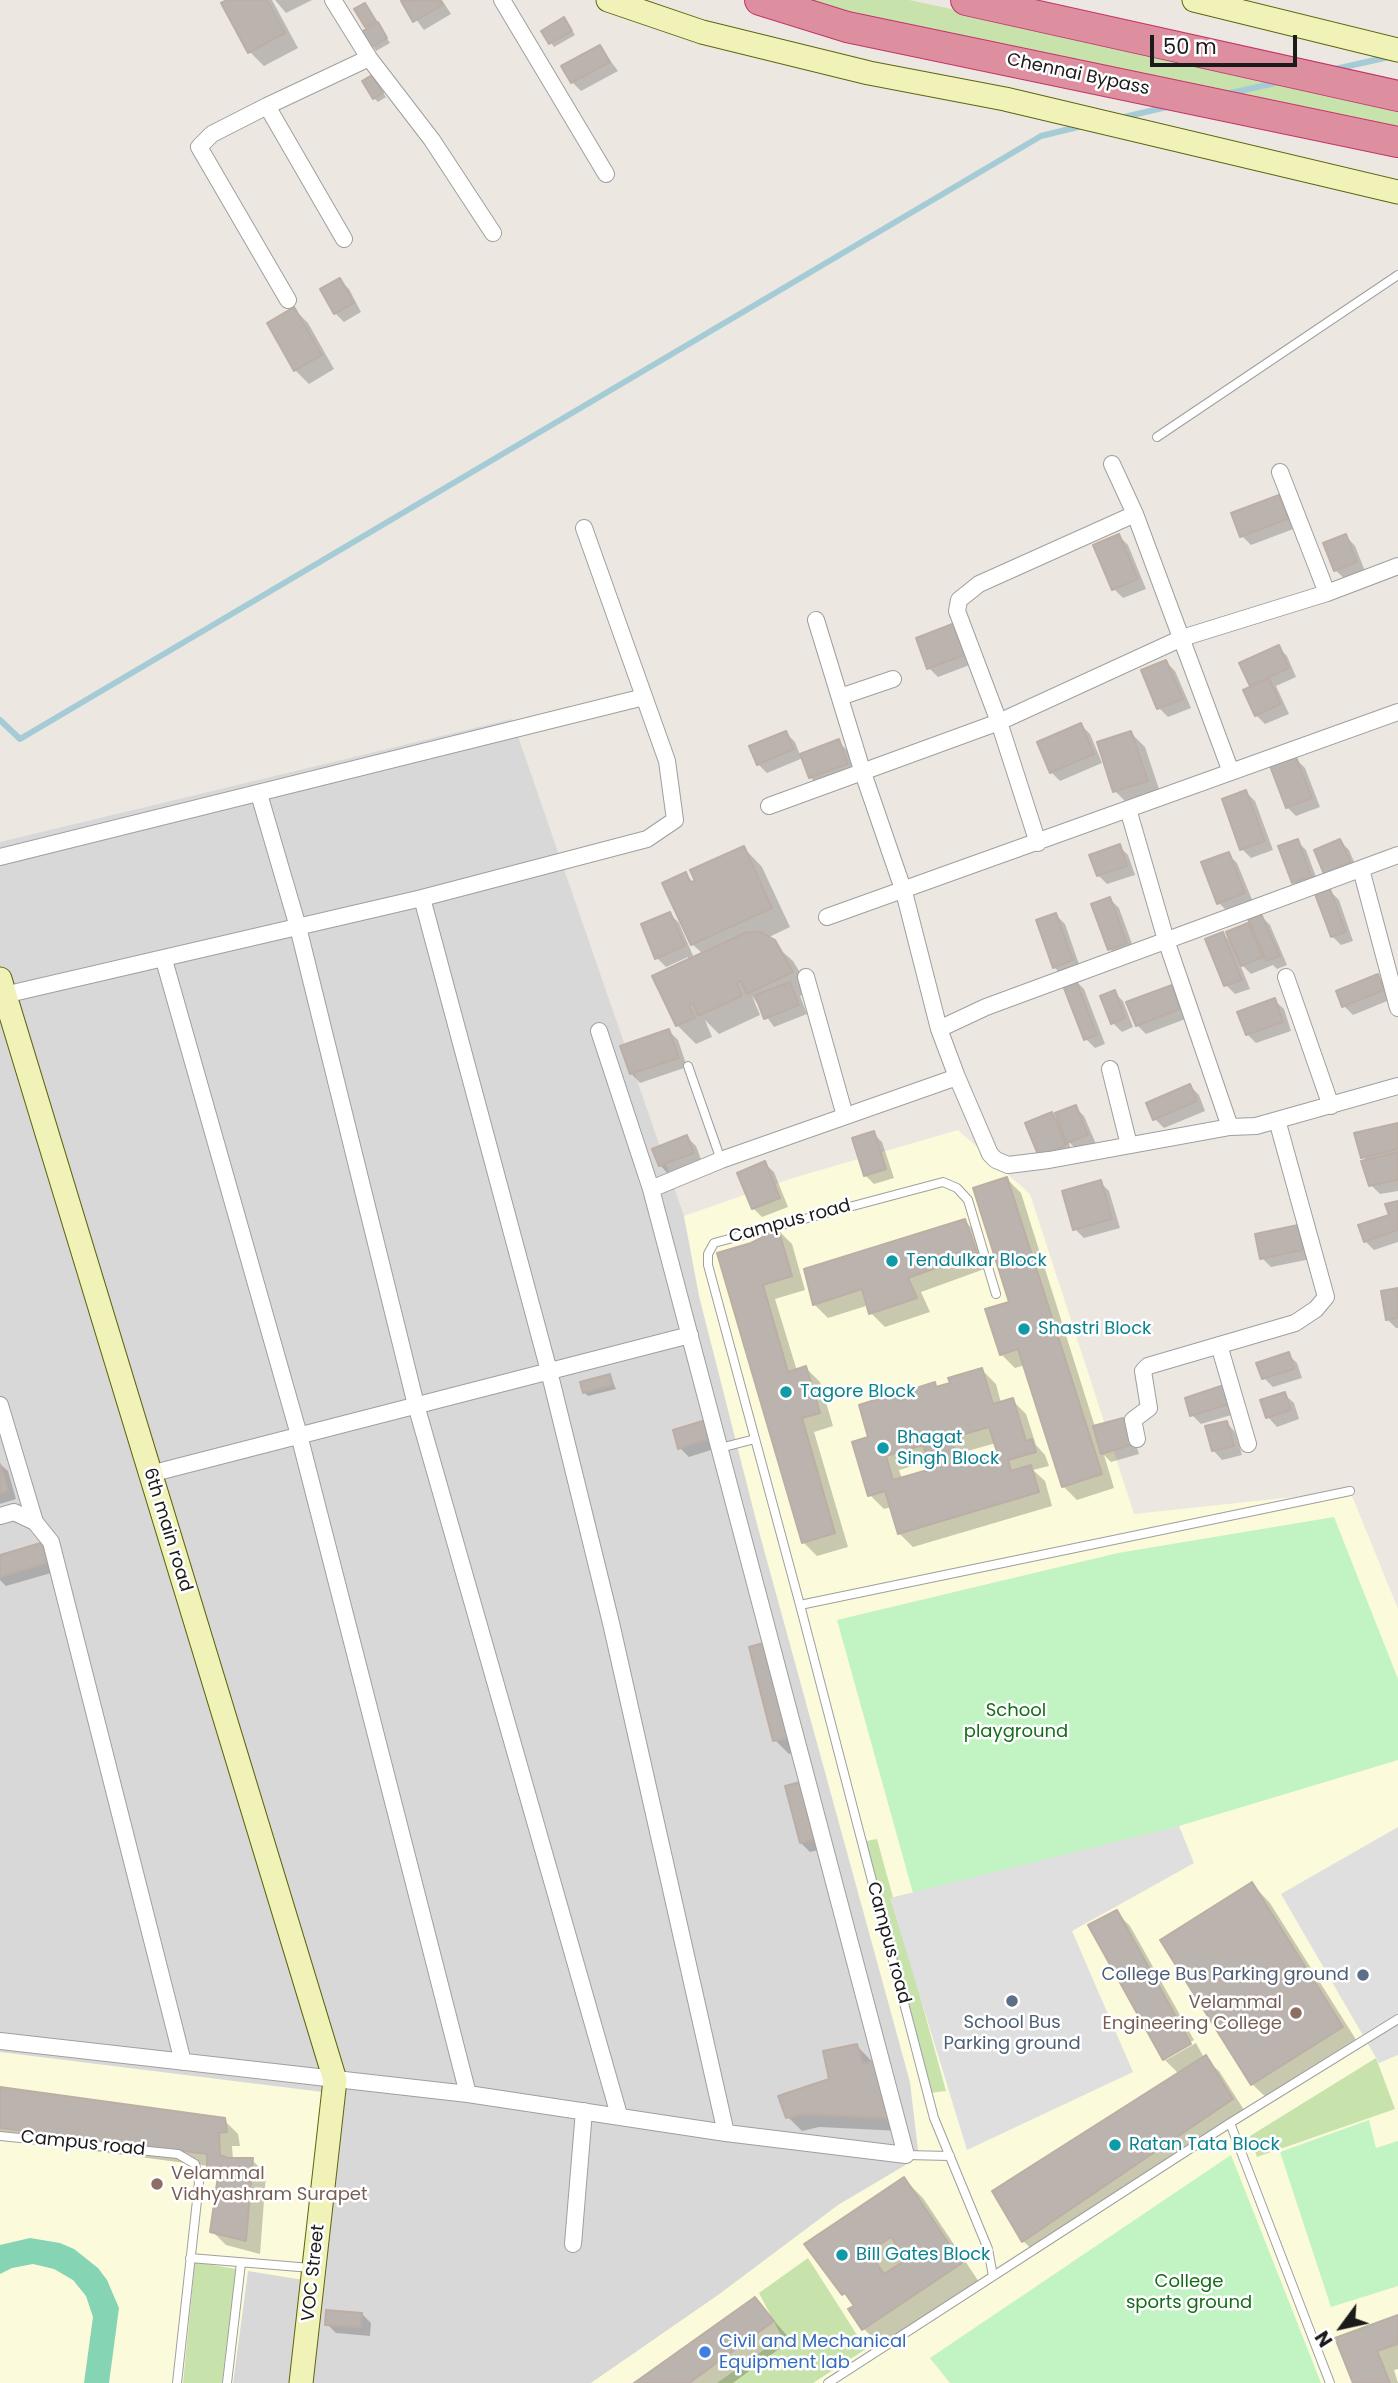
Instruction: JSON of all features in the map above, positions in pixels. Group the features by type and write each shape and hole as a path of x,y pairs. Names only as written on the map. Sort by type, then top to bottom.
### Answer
{"highway":[{"name":"Chennai Bypass","path":"760,0 847,27 1398,142"},
{"path":"966,0 1398,96"}],"street":[{"path":"333,0 369,58 432,140 493,233"},
{"path":"502,0 606,174"},
{"path":"608,0 702,33 869,73 1116,125 1398,192"},
{"path":"1194,0 1398,50"},
{"path":"288,300 199,147 212,134 369,58"},
{"path":"267,106 344,239"},
{"path":"1112,464 1135,514 1231,772"},
{"path":"1280,472 1327,593"},
{"path":"1038,843 999,722 957,611 959,600 978,584 1135,514"},
{"path":"1,990 164,960 422,898 647,839 675,820 667,761 584,527"},
{"path":"769,806 999,722 1182,638 1327,593 1398,566"},
{"path":"816,620 862,770 904,892 939,1029 990,1154 1001,1164 1049,1160 1230,1127 1256,1126 1398,1086"},
{"path":"840,697 894,679"},
{"path":"0,857 644,697"},
{"path":"827,917 904,892 1398,712"},
{"path":"259,794 299,926 416,1405 619,2115"},
{"path":"1128,809 1166,940 1230,1127"},
{"path":"939,1029 986,1007 1398,855"},
{"path":"1361,869 1398,1008"},
{"path":"422,898 549,1371 611,1623 726,2133"},
{"path":"164,960 299,1435 468,2094"},
{"path":"806,977 845,1116"},
{"path":"1286,977 1331,1106"},
{"name":"6th main road","path":"1,990 335,2080"},
{"path":"0,2040 468,2094 726,2133 906,2155 651,1189 599,1031"},
{"path":"1111,1069 1129,1145"},
{"path":"651,1189 721,1160 957,1077"},
{"path":"1137,1439 1133,1420 1149,1408 1143,1371 1295,1323 1316,1309 1326,1297 1278,1120"},
{"path":"150,1474 690,1335"},
{"path":"1219,1345 1248,1444"},
{"path":"0,1405 35,1522 51,1542 183,2062"},
{"path":"0,1516 14,1512 35,1522"},
{"name":"VOC Street","path":"301,2383 335,2080"},
{"path":"573,2244 584,2111"}],"lane":[{"path":"1157,437 1398,275"},
{"path":"688,1066 721,1160"},
{"name":"Campus road","path":"993,2276 988,2249 934,2118 708,1265 708,1254 714,1243 943,1182 957,1188 968,1200 996,1294"},
{"path":"720,1448 755,1438"},
{"path":"800,1605 1350,1491"},
{"path":"828,2383 1230,2123 1398,2019"},
{"path":"1230,2123 1330,2383"},
{"name":"Campus road","path":"0,2136 178,2154 195,2164 199,2182 177,2383"},
{"path":"906,2155 950,2156"},
{"path":"190,2258 314,2268"},
{"path":"227,2383 241,2263"}],"shaded area":[{"path":"512,719 684,1216 910,2082 919,2157 591,2383 233,2383 248,2270 316,2282 0,2053 0,842"},
{"path":"958,1130 1030,1194 1134,1514 1350,1491 1398,1609 1398,2383 591,2383 718,2295 838,2205 919,2157 910,2082 758,1528 699,1296 684,1216 793,1178"},
{"name":"School Bus Parking ground","path":"1179,1826 1194,1863 1072,1931 1133,2072 967,2150 890,1898"},
{"name":"College Bus Parking ground","path":"1398,1827 1398,2055 1379,2063 1281,1894"},
{"name":"Velammal Vidhyashram Surapet","path":"0,2052 339,2094 316,2282 248,2271 233,2383 0,2383"}],"green space":[{"path":"795,0 909,0 1198,61 1398,106 1398,132 845,15"},
{"name":"School playground","path":"1334,1517 1398,1679 1398,1760 1179,1826 913,1893 837,1620 1118,1553"},
{"path":"877,1839 946,2091 930,2093 861,1842"},
{"path":"1376,2058 1395,2109 1257,2157 1250,2136"},
{"path":"1369,2120 1376,2148 1398,2141 1398,2286 1331,2307 1280,2152"},
{"name":"College sports ground","path":"1231,2155 1321,2383 950,2383 930,2358"},
{"path":"30,2238 60,2243 74,2249 98,2268 107,2280 119,2308 109,2383 84,2383 93,2317 86,2296 73,2280 54,2269 33,2264 12,2268 0,2274 0,2245"},
{"path":"808,2258 866,2349 813,2383 717,2383 782,2337 759,2293"},
{"path":"195,2262 236,2269 222,2383 183,2383"}],"building":[{"path":"227,0 267,0 285,33 248,53 221,3"},
{"path":"440,0 443,5 413,22 401,1"},
{"path":"365,3 376,21 365,27 354,9"},
{"path":"564,17 572,31 549,44 541,31"},
{"path":"378,22 387,38 370,48 361,32"},
{"path":"600,45 610,62 571,83 561,66"},
{"path":"372,75 383,93 373,99 362,81"},
{"path":"340,278 354,303 334,314 320,289"},
{"path":"294,307 322,355 294,371 267,323"},
{"path":"1279,495 1288,519 1240,537 1231,513"},
{"path":"1119,534 1138,579 1112,590 1093,545"},
{"path":"1346,534 1357,562 1334,571 1323,543"},
{"path":"955,623 967,654 927,669 916,638"},
{"path":"1279,645 1289,668 1250,686 1239,663"},
{"path":"1166,660 1183,699 1157,709 1141,670"},
{"path":"1269,678 1281,704 1255,716 1243,690"},
{"path":"1081,723 1094,754 1050,773 1037,742"},
{"path":"786,731 794,749 757,765 749,746"},
{"path":"1131,731 1148,781 1113,792 1097,742"},
{"path":"839,739 848,764 809,778 800,754"},
{"path":"1296,757 1312,798 1286,808 1270,766"},
{"path":"1246,790 1265,841 1240,850 1222,799"},
{"path":"1298,839 1311,876 1292,883 1278,846"},
{"path":"1340,839 1351,862 1324,874 1314,850"},
{"path":"1120,844 1127,866 1097,876 1089,855"},
{"path":"744,846 772,908 691,945 662,883 686,872 690,882 695,881 690,870"},
{"path":"1229,852 1245,893 1217,904 1201,862"},
{"path":"1330,889 1346,932 1331,937 1315,894"},
{"path":"1110,897 1127,943 1108,950 1091,904"},
{"path":"670,912 685,946 655,959 641,924"},
{"path":"1056,913 1073,960 1053,968 1036,920"},
{"path":"1261,914 1280,956 1266,961 1248,919"},
{"path":"1248,923 1263,957 1241,966 1226,932"},
{"path":"747,932 761,932 775,940 793,972 747,994 741,981 737,983 742,996 698,1016 693,1003 689,1005 695,1018 676,1026 652,976"},
{"path":"1223,932 1242,980 1224,986 1205,939"},
{"path":"1378,974 1384,990 1342,1007 1336,991"},
{"path":"1075,978 1097,1035 1084,1040 1062,983"},
{"path":"790,982 799,1005 764,1019 755,995"},
{"path":"1172,985 1180,1009 1136,1026 1126,1002"},
{"path":"1115,990 1125,1018 1111,1024 1100,996"},
{"path":"1275,998 1283,1022 1246,1035 1237,1012"},
{"path":"669,1029 679,1058 630,1074 620,1046"},
{"path":"1190,1084 1197,1101 1153,1120 1146,1103"},
{"path":"1076,1105 1088,1135 1067,1143 1055,1113"},
{"path":"1052,1112 1066,1145 1039,1157 1025,1123"},
{"path":"1398,1123 1398,1149 1361,1158 1354,1133"},
{"path":"874,1131 886,1169 864,1176 852,1138"},
{"path":"687,1135 694,1153 659,1166 652,1149"},
{"path":"1398,1152 1398,1180 1369,1186 1361,1161"},
{"path":"765,1161 780,1198 752,1209 737,1173"},
{"name":"Shastri Block","path":"1007,1177 1102,1474 1062,1487 1018,1349 1000,1355 985,1309 1009,1302 973,1188"},
{"path":"1101,1180 1112,1219 1073,1230 1062,1191"},
{"path":"1398,1201 1398,1230 1364,1242 1358,1225 1389,1215 1385,1204"},
{"name":"Tendulkar Block","path":"965,1219 977,1253 908,1278 917,1298 869,1314 862,1289 813,1305 804,1269"},
{"path":"1298,1225 1303,1250 1260,1259 1255,1234"},
{"name":"Tagore Block","path":"778,1228 792,1276 763,1285 788,1372 806,1366 820,1413 802,1418 835,1533 802,1543 717,1253 751,1243 765,1236 764,1232"},
{"path":"1398,1288 1398,1318 1386,1320 1381,1291"},
{"path":"1289,1352 1294,1369 1262,1379 1256,1363"},
{"name":"Bhagat Singh Block","path":"982,1368 993,1404 1013,1398 1026,1441 1032,1439 1036,1452 1008,1460 1011,1471 1031,1465 1039,1492 898,1534 885,1491 868,1496 852,1442 868,1437 859,1405 897,1393 900,1401 909,1398 907,1391 935,1382 936,1387 950,1383 948,1378","holes":["989,1427 997,1452 959,1463 951,1438","923,1445 931,1469 893,1480 886,1456"]},
{"path":"610,1374 613,1385 583,1393 580,1382"},
{"path":"1224,1385 1230,1404 1190,1416 1185,1398"},
{"path":"1285,1392 1291,1410 1266,1418 1260,1400"},
{"path":"1123,1418 1131,1445 1101,1454 1093,1426"},
{"path":"706,1420 712,1438 678,1449 673,1430"},
{"path":"1227,1421 1234,1446 1212,1451 1205,1426"},
{"path":"0,1464 8,1490 0,1493"},
{"path":"44,1542 50,1562 0,1577 0,1555"},
{"path":"767,1642 792,1737 773,1741 749,1647"},
{"path":"804,1781 819,1839 800,1843 785,1786"},
{"path":"1252,1882 1343,2027 1251,2085 1160,1940"},
{"path":"1117,1910 1191,2044 1163,2060 1088,1925"},
{"path":"857,2044 863,2064 873,2061 888,2118 804,2114 786,2118 778,2096 829,2079 823,2051"},
{"name":"Ratan Tata Block","path":"1206,2055 1233,2099 1022,2242 992,2191"},
{"path":"0,2087 225,2118 227,2132 219,2133 220,2155 228,2158 253,2158 246,2241 210,2232 219,2169 207,2168 207,2154 0,2128"},
{"name":"Bill Gates Block","path":"904,2177 962,2263 862,2330 848,2309 854,2306 845,2293 842,2295 804,2244","holes":["891,2237 906,2260 884,2274 869,2252"]},
{"name":"Civil and Mechanical Equipment lab","path":"755,2297 774,2321 689,2383 634,2383"},
{"path":"326,2310 362,2313 361,2327 325,2325"},
{"path":"1398,2315 1398,2344 1377,2351 1390,2383 1353,2383 1335,2338"}],"waterway":[{"path":"1335,69 1389,57"},
{"path":"1226,94 1280,82"},
{"path":"1120,118 1171,106"},
{"path":"0,720 20,739 1041,136 1082,126"}],"place":[{"name":"Tendulkar Block","path":"892,1261"},
{"name":"Shastri Block","path":"1024,1329"},
{"name":"Tagore Block","path":"786,1392"},
{"name":"Bhagat Singh Block","path":"883,1448"},
{"name":"College Bus Parking ground","path":"1363,1975"},
{"name":"School Bus Parking ground","path":"1012,2001"},
{"name":"Velammal Engineering College","path":"1296,2013"},
{"name":"Ratan Tata Block","path":"1115,2145"},
{"name":"Velammal Vidhyashram Surapet","path":"157,2184"},
{"name":"Bill Gates Block","path":"842,2255"},
{"name":"Civil and Mechanical Equipment lab","path":"705,2352"}]}
